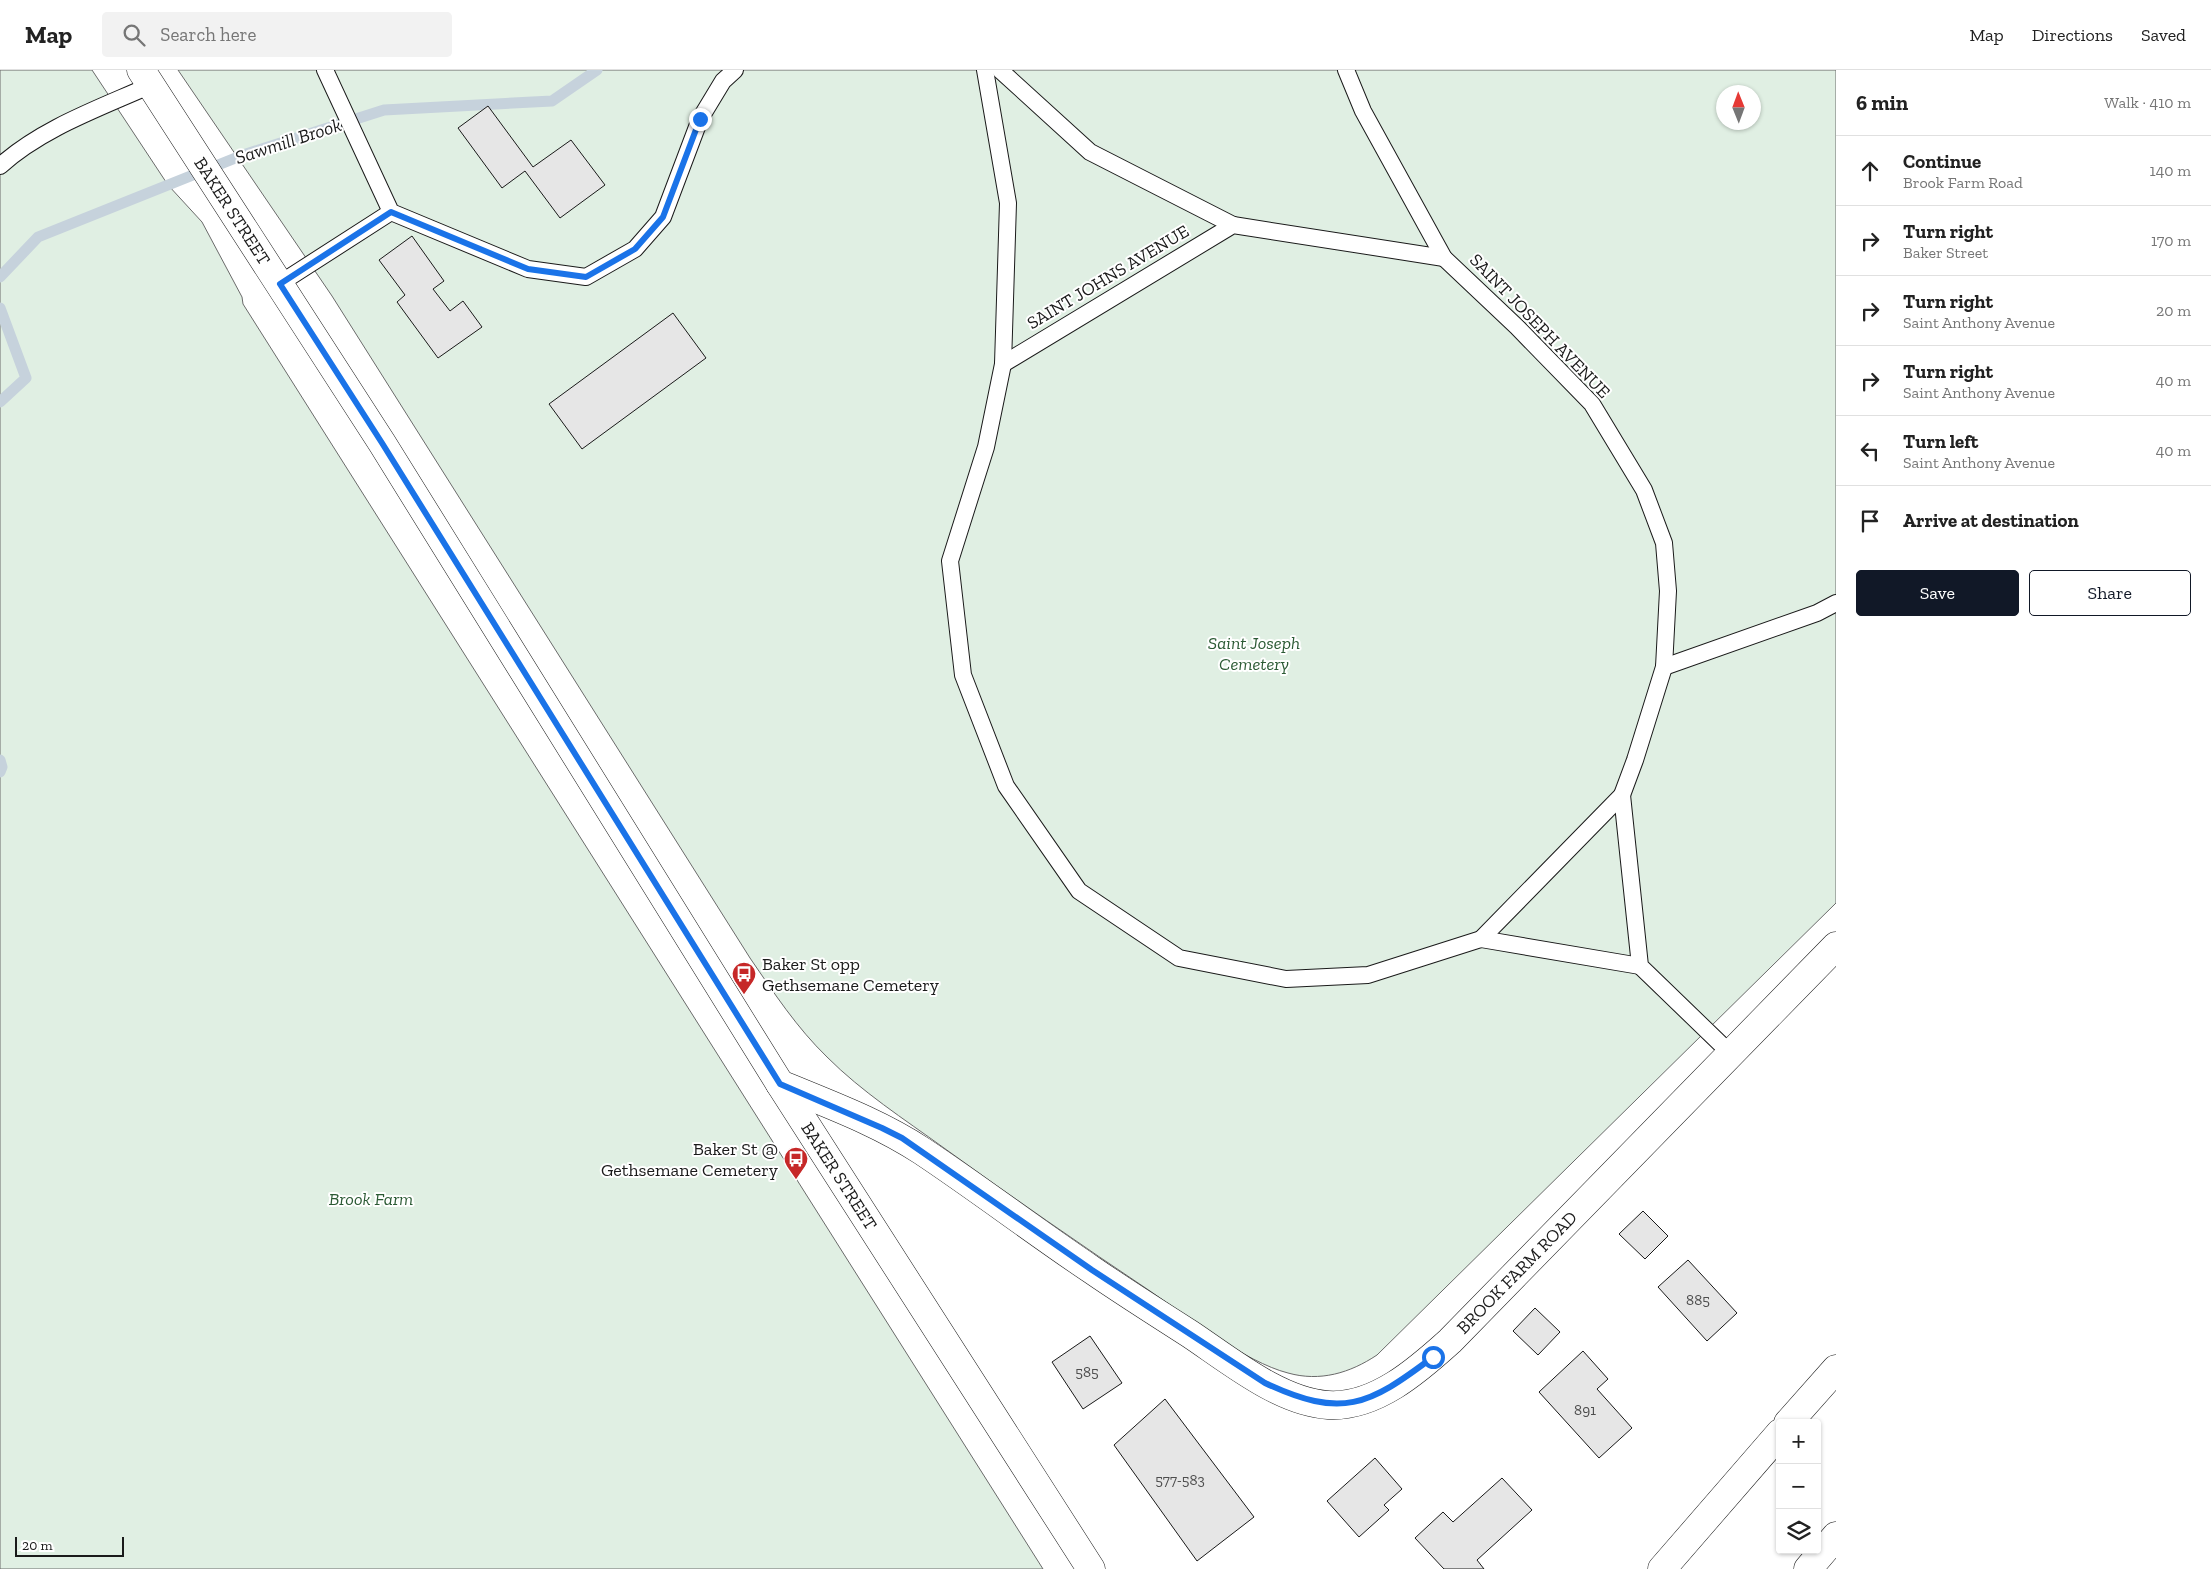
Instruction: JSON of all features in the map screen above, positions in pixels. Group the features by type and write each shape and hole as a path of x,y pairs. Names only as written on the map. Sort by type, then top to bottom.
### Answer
{"main road":[{"name":"BAKER STREET","path":"146,77 382,443 780,1084 1091,1569"},
{"name":"BROOK FARM ROAD","path":"780,1084 902,1138 1092,1270 1265,1383 1310,1402 1328,1405 1348,1404 1371,1398 1433,1357 1836,946"},
{"path":"1791,1419 1836,1368"},
{"path":"1662,1569 1776,1438"},
{"path":"1808,1569 1836,1536"}],"lane":[{"path":"325,70 391,212 528,269 586,277 635,249 663,217 700,119 723,81 735,70"},
{"name":"SAINT JOHNS AVENUE","path":"985,70 1008,203 1003,364 986,447 950,561 964,675 1006,786 1079,891 1178,958 1286,979 1368,975 1481,939 1640,966"},
{"name":"SAINT JOHNS AVENUE","path":"1000,70 1090,152 1233,226 1444,258"},
{"name":"SAINT JOSEPH AVENUE","path":"1346,70 1362,112 1444,258 1517,327 1592,404 1644,490 1664,544 1668,591 1664,667 1635,760 1622,795 1552,867"},
{"path":"0,166 36,139 146,77"},
{"path":"280,284 391,212"},
{"name":"SAINT JOHNS AVENUE","path":"1003,364 1233,226"},
{"path":"1664,667 1817,613 1836,604"},
{"name":"SAINT JOSEPH AVENUE","path":"1622,795 1640,966"},
{"name":"SAINT JOHNS AVENUE","path":"1481,939 1552,867"},
{"path":"1640,966 1730,1053"}],"green space":[{"name":"Brook Farm","path":"0,70 92,70 168,185 202,222 242,297 243,304 1043,1569 0,1569"},
{"name":"Saint Joseph Cemetery","path":"178,70 1836,70 1836,903 1377,1355 1345,1371 1312,1377 1300,1376 1271,1367 1235,1349 1021,1203 869,1094 840,1070 816,1046 786,1010 750,958 332,296"}],"building":[{"path":"488,106 533,167 571,140 605,185 560,218 525,171 502,188 458,128"},
{"path":"412,236 444,281 433,289 450,311 463,301 482,327 438,358 397,302 405,295 379,260"},
{"path":"673,313 706,358 582,449 549,404"},
{"path":"1643,1211 1668,1236 1645,1259 1619,1234"},
{"path":"1688,1260 1737,1313 1707,1341 1658,1287"},
{"path":"1535,1308 1560,1332 1538,1355 1513,1331"},
{"path":"1090,1336 1122,1383 1083,1409 1052,1362"},
{"path":"1583,1351 1608,1379 1597,1389 1632,1428 1599,1458 1539,1392"},
{"path":"1165,1399 1254,1517 1197,1561 1114,1445"},
{"path":"1375,1458 1402,1489 1384,1505 1389,1510 1359,1537 1327,1501"},
{"path":"1502,1478 1532,1510 1477,1560 1484,1569 1444,1569 1415,1538 1443,1512 1453,1522"}],"waterway":[{"name":"Sawmill Brook","path":"0,277 38,237 243,155 384,110 552,101 597,70"},
{"name":"Sawmill Brook","path":"0,308 26,378 0,402"},
{"name":"Sawmill Brook","path":"0,760 2,767 0,772"}],"place":[{"name":"Baker St opp Gethsemane Cemetery","path":"744,995"},
{"name":"Baker St @ Gethsemane Cemetery","path":"796,1180"}],"route":[{"path":"700,119 663,217 635,249 586,277 528,269 391,212 280,284 382,443 780,1084 902,1138 1092,1270 1265,1383 1286,1393 1310,1402 1328,1405 1348,1404 1371,1398 1433,1357"}]}
